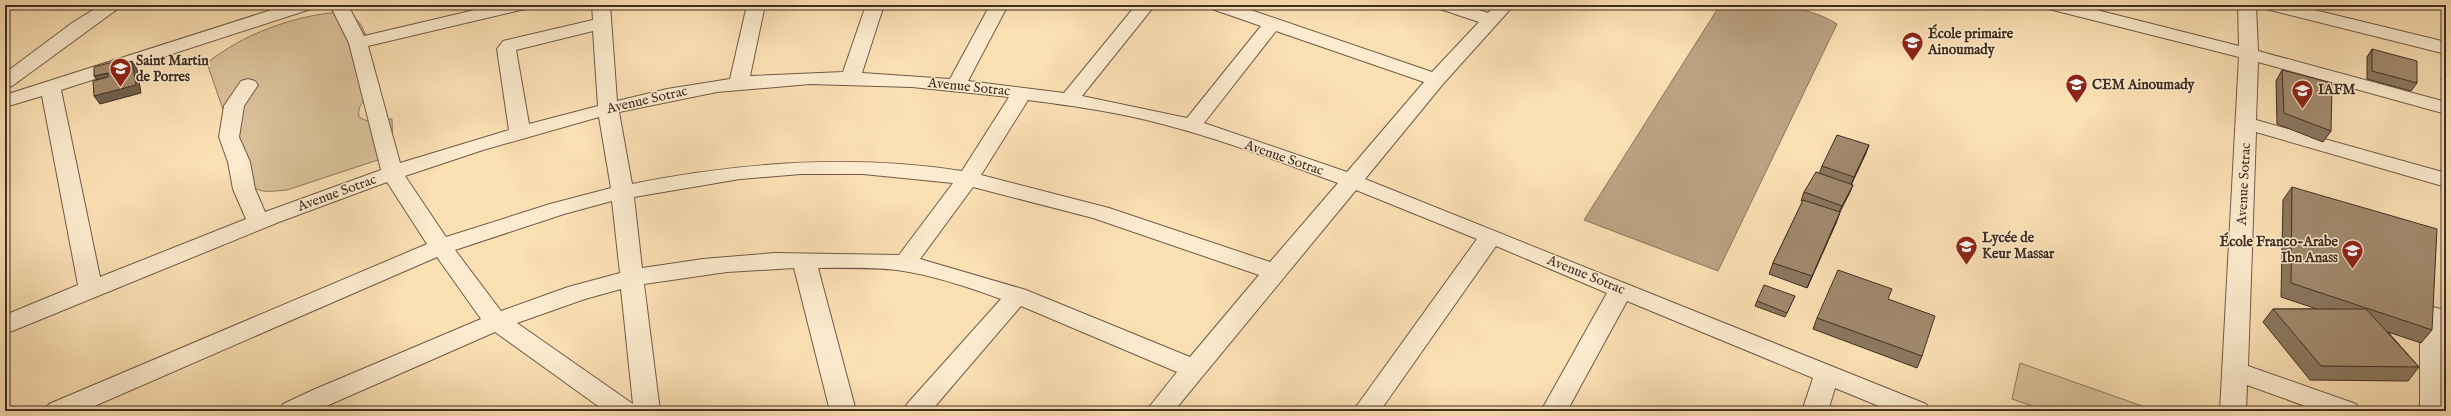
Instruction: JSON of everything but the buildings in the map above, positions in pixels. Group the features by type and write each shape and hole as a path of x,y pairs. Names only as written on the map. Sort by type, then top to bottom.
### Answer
{"street":[{"path":"5,82 79,27 114,5"},
{"path":"5,101 306,5"},
{"path":"339,5 358,42 392,173 441,247 496,321 624,411"},
{"path":"358,42 519,5"},
{"path":"739,83 756,5"},
{"path":"851,77 875,5"},
{"path":"956,85 999,5"},
{"path":"1069,99 1146,5"},
{"path":"1218,5 1436,80"},
{"path":"1446,5 1492,20"},
{"path":"1159,411 1436,80 1506,5"},
{"path":"2055,5 2249,54 2446,108"},
{"name":"Avenue Sotrac","path":"2233,411 2249,54 2247,5"},
{"path":"2272,5 2446,48"},
{"path":"520,132 506,49 510,45 602,14 608,108 622,191 647,411"},
{"path":"1191,126 1273,23"},
{"name":"Avenue Sotrac","path":"5,325 258,222 392,173 520,132 608,108 688,91 739,83 851,77 956,85 1069,99 1143,113 1191,126 1351,182 1491,236 1917,411"},
{"path":"248,84 234,106 229,137 238,162 244,189 258,222"},
{"path":"50,86 91,290"},
{"path":"905,263 968,179 1022,93"},
{"path":"2246,123 2446,180"},
{"path":"58,411 441,247 576,203 622,191 764,171 813,168 877,169 968,179 1118,218 1274,272"},
{"path":"1366,411 1491,236"},
{"path":"804,260 843,411"},
{"path":"292,411 325,404 496,321 584,291 632,278 717,264 804,260 905,263 952,275 1017,296 1193,369"},
{"path":"1554,411 1621,290"},
{"path":"916,411 1017,296"},
{"path":"2432,315 2433,411"},
{"path":"2235,371 2347,411"},
{"path":"1814,411 1827,374"}],"shaded area":[{"path":"1720,5 1765,5 1795,8 1824,17 1837,24 1718,271 1584,220"},
{"path":"341,12 350,15 358,21 362,27 366,35 370,56 372,94 360,106 359,117 367,121 392,119 393,155 287,190 261,191 256,189 248,182 207,63 237,43 270,28 306,17"},
{"path":"2020,363 2145,407 2144,411 2047,411 2012,399"}],"place":[{"name":"École primaire Ainoumady","path":"1912,62"},
{"name":"Saint Martin de Porres","path":"120,88"},
{"name":"CEM Ainoumady","path":"2076,104"},
{"name":"IAFM","path":"2302,110"},
{"name":"Lycée de Keur Massar","path":"1967,266"},
{"name":"École Franco-Arabe Ibn Anass","path":"2353,270"}]}
